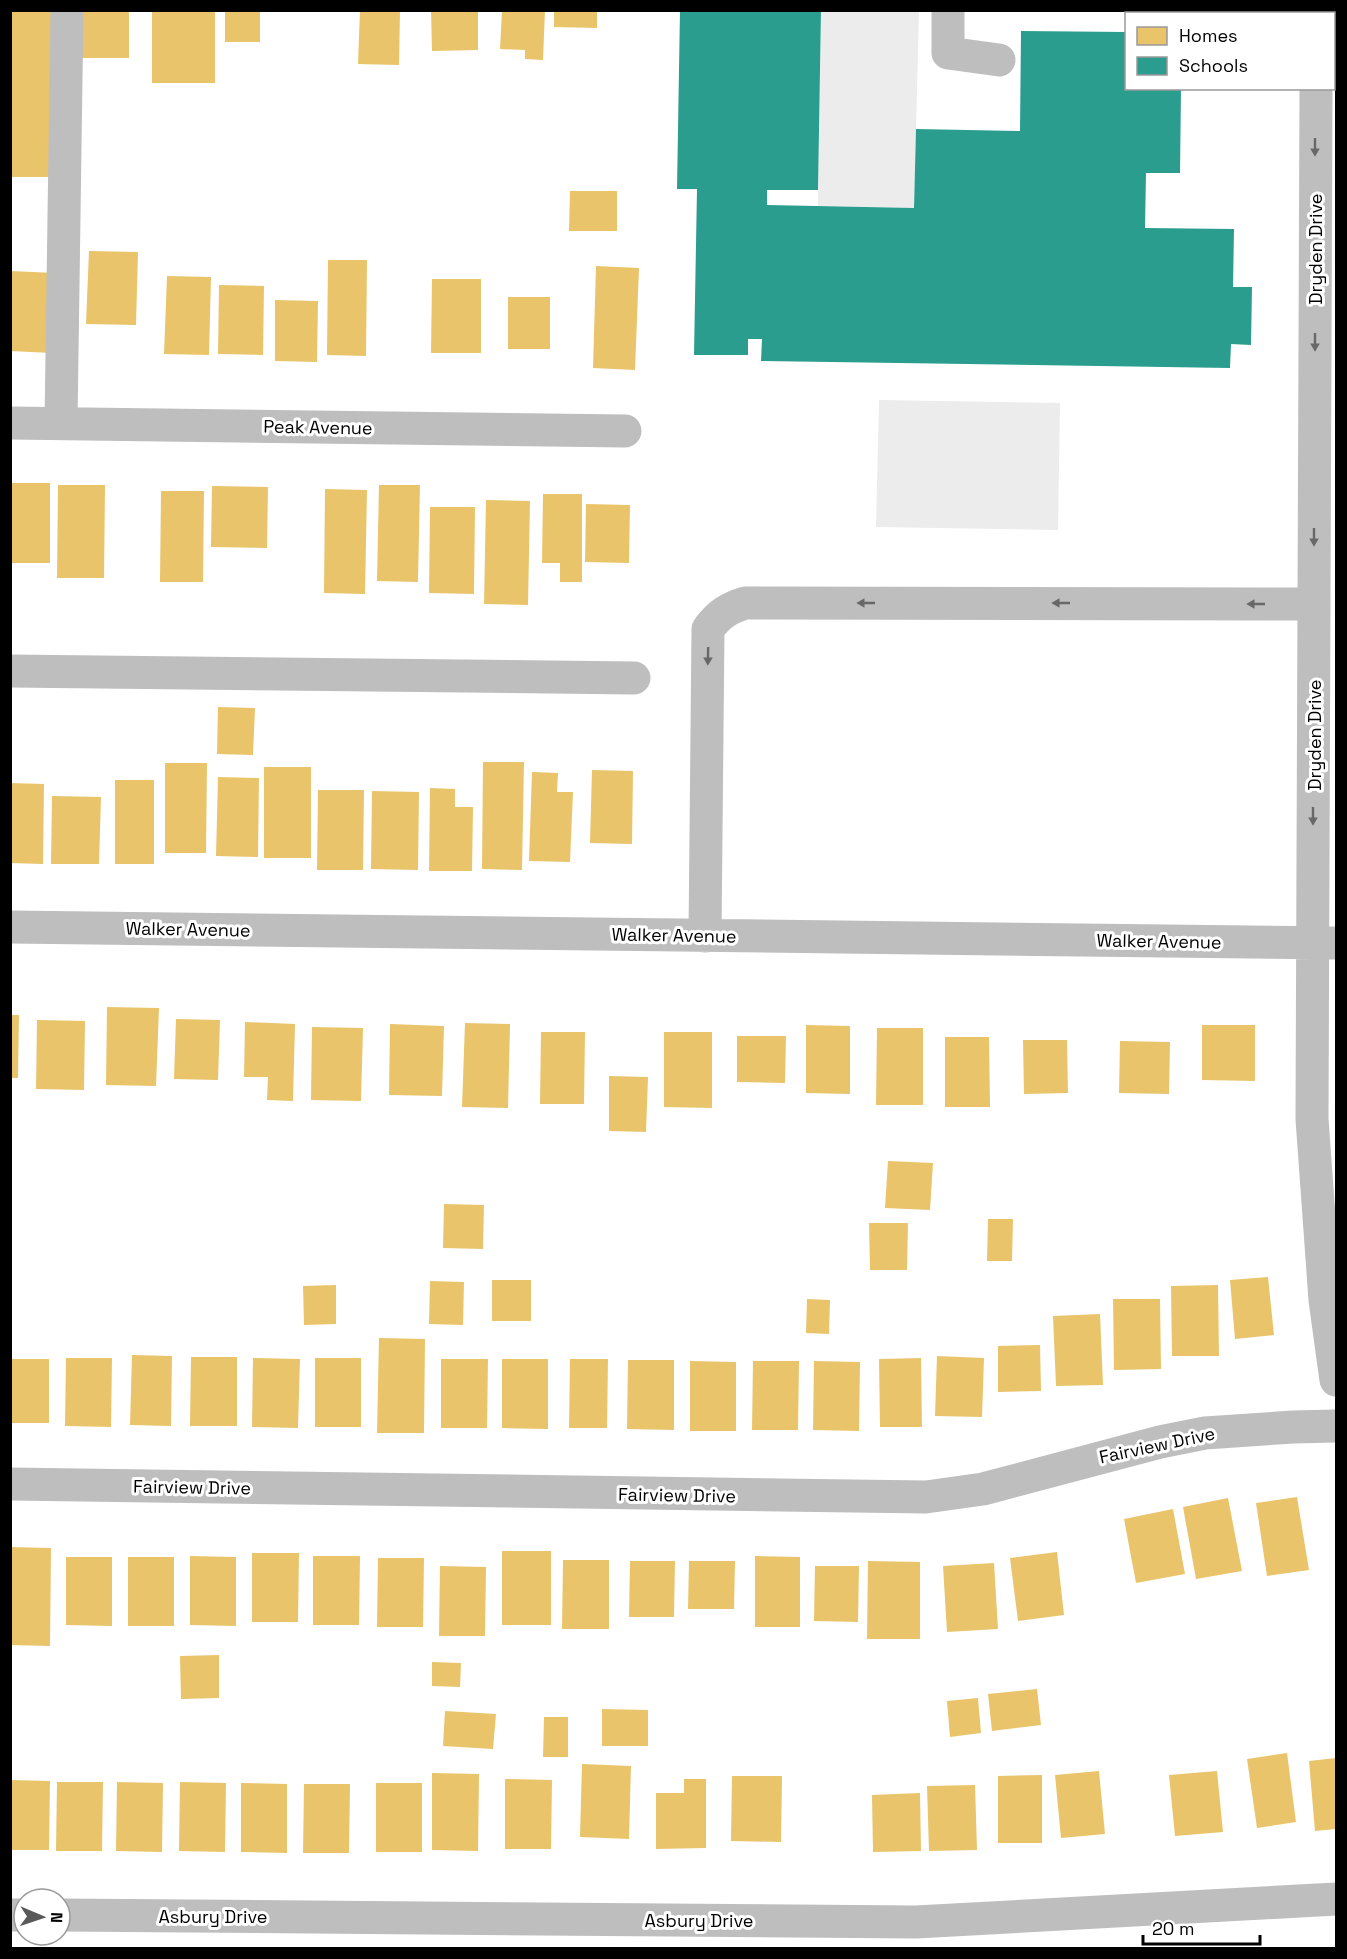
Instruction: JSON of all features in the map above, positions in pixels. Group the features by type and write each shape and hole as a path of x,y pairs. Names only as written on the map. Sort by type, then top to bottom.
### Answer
{"street":[{"path":"61,423 67,10"},
{"path":"948,10 948,53 999,60"},
{"name":"Dryden Drive","path":"1316,90 1326,412 1314,604 1325,943 1312,1119 1325,1300 1336,1380"},
{"name":"Peak Avenue","path":"10,423 625,432"},
{"path":"705,936 708,629 717,617 729,608 746,603 1314,604"},
{"path":"10,671 634,678"},
{"name":"Walker Avenue","path":"10,927 1325,943"},
{"name":"Fairview Drive","path":"10,1484 926,1497 983,1489 1205,1432 1336,1426"},
{"name":"Asbury Drive","path":"72,1915 916,1922 1336,1899"}],"shaded area":[{"path":"821,11 919,11 914,208 818,206"},
{"path":"879,400 1060,403 1058,530 876,527"}],"building: Homes":[{"path":"10,10 55,10 53,177 10,177"},
{"path":"79,10 129,10 129,58 79,58"},
{"path":"152,10 215,10 215,83 152,83"},
{"path":"225,10 260,10 260,42 225,42"},
{"path":"360,10 400,10 399,65 358,64"},
{"path":"431,10 478,10 478,50 432,51"},
{"path":"502,10 545,10 543,60 525,59 525,50 500,49"},
{"path":"554,10 597,10 597,28 554,27"},
{"path":"570,191 617,191 617,231 569,231"},
{"path":"89,251 138,252 136,325 86,324"},
{"path":"328,260 367,260 366,356 327,355"},
{"path":"596,266 639,268 635,370 593,368"},
{"path":"10,271 55,273 52,353 10,351"},
{"path":"167,276 211,277 209,355 164,354"},
{"path":"432,279 481,279 481,353 431,353"},
{"path":"219,285 264,286 263,355 218,354"},
{"path":"508,297 550,297 550,349 508,349"},
{"path":"275,300 318,301 317,362 275,361"},
{"path":"10,483 50,483 50,563 10,563"},
{"path":"58,485 105,485 104,578 57,578"},
{"path":"379,485 420,485 418,582 377,581"},
{"path":"212,486 268,487 267,548 211,547"},
{"path":"325,489 367,490 365,594 324,593"},
{"path":"161,491 204,491 203,582 160,582"},
{"path":"543,494 582,494 582,582 560,582 560,563 542,563"},
{"path":"486,500 530,501 528,605 484,604"},
{"path":"586,504 630,505 629,563 585,562"},
{"path":"430,507 475,507 474,594 429,593"},
{"path":"218,707 255,708 253,755 217,754"},
{"path":"483,762 524,762 522,870 482,869"},
{"path":"165,763 207,763 206,853 165,853"},
{"path":"264,767 311,767 311,858 264,858"},
{"path":"592,770 633,771 632,844 590,843"},
{"path":"532,772 558,773 557,792 573,792 570,862 529,861"},
{"path":"218,777 259,778 258,857 216,856"},
{"path":"115,780 154,780 154,864 115,864"},
{"path":"10,783 44,784 43,864 10,863"},
{"path":"430,788 455,789 455,807 473,807 472,871 429,871"},
{"path":"318,790 364,790 363,870 317,870"},
{"path":"372,791 419,792 418,870 371,869"},
{"path":"52,796 101,797 99,864 51,864"},
{"path":"107,1007 159,1008 156,1086 106,1085"},
{"path":"10,1015 19,1015 18,1078 10,1078"},
{"path":"176,1019 220,1020 218,1080 174,1079"},
{"path":"37,1020 85,1021 84,1090 36,1089"},
{"path":"245,1022 295,1024 293,1101 267,1100 268,1077 244,1077"},
{"path":"465,1023 510,1024 508,1108 462,1107"},
{"path":"390,1024 444,1026 442,1096 389,1095"},
{"path":"806,1025 850,1026 850,1094 806,1093"},
{"path":"1202,1025 1255,1025 1255,1081 1202,1080"},
{"path":"312,1027 363,1028 361,1101 311,1100"},
{"path":"877,1028 923,1028 923,1105 876,1105"},
{"path":"541,1032 585,1032 584,1104 540,1104"},
{"path":"664,1032 712,1032 712,1108 664,1107"},
{"path":"737,1036 786,1036 785,1083 737,1082"},
{"path":"945,1037 989,1037 990,1107 945,1107"},
{"path":"1023,1040 1067,1040 1068,1093 1024,1094"},
{"path":"1120,1041 1170,1042 1169,1094 1119,1093"},
{"path":"609,1076 648,1077 646,1132 609,1131"},
{"path":"888,1161 933,1163 930,1210 885,1208"},
{"path":"444,1204 484,1205 483,1249 443,1248"},
{"path":"988,1219 1013,1219 1012,1261 987,1261"},
{"path":"869,1223 908,1223 907,1270 870,1270"},
{"path":"1268,1277 1274,1335 1235,1339 1230,1280"},
{"path":"492,1280 531,1280 531,1321 492,1321"},
{"path":"430,1281 464,1282 463,1325 429,1324"},
{"path":"336,1285 336,1324 304,1325 303,1286"},
{"path":"1218,1285 1219,1356 1172,1356 1171,1286"},
{"path":"807,1299 830,1300 829,1334 806,1333"},
{"path":"1113,1299 1160,1299 1161,1369 1114,1370"},
{"path":"1100,1314 1103,1385 1056,1386 1053,1316"},
{"path":"379,1338 425,1339 424,1433 377,1433"},
{"path":"1040,1345 1041,1391 998,1392 998,1346"},
{"path":"132,1355 172,1356 171,1426 130,1425"},
{"path":"937,1356 984,1358 982,1417 935,1416"},
{"path":"191,1357 237,1357 237,1426 190,1426"},
{"path":"66,1358 112,1358 111,1427 65,1426"},
{"path":"253,1358 300,1359 298,1428 252,1427"},
{"path":"315,1358 361,1358 361,1427 315,1427"},
{"path":"921,1358 922,1427 880,1427 879,1359"},
{"path":"10,1359 49,1359 49,1423 10,1423"},
{"path":"441,1359 488,1359 487,1428 441,1428"},
{"path":"502,1359 548,1359 548,1429 502,1428"},
{"path":"570,1359 608,1359 607,1428 569,1428"},
{"path":"628,1360 674,1360 674,1430 627,1429"},
{"path":"690,1361 736,1362 736,1431 690,1431"},
{"path":"753,1361 799,1361 798,1430 752,1430"},
{"path":"814,1361 860,1362 859,1431 813,1430"},
{"path":"1297,1497 1309,1570 1267,1576 1256,1503"},
{"path":"1228,1498 1242,1571 1196,1579 1183,1507"},
{"path":"1173,1509 1185,1574 1136,1583 1124,1519"},
{"path":"10,1547 51,1548 50,1646 10,1645"},
{"path":"502,1551 551,1551 551,1625 502,1625"},
{"path":"1057,1552 1064,1615 1018,1621 1010,1558"},
{"path":"252,1553 299,1553 298,1622 252,1622"},
{"path":"190,1556 236,1557 236,1626 190,1625"},
{"path":"313,1556 360,1556 359,1625 313,1625"},
{"path":"755,1556 800,1557 800,1627 755,1627"},
{"path":"66,1557 112,1557 112,1626 66,1625"},
{"path":"128,1557 174,1557 174,1626 128,1626"},
{"path":"378,1558 424,1558 423,1627 377,1627"},
{"path":"563,1560 609,1560 609,1629 562,1629"},
{"path":"630,1561 675,1561 674,1617 629,1617"},
{"path":"689,1561 735,1561 734,1609 688,1609"},
{"path":"868,1561 920,1562 920,1639 867,1639"},
{"path":"994,1563 998,1629 947,1632 943,1566"},
{"path":"440,1566 486,1567 485,1636 439,1636"},
{"path":"815,1566 859,1566 858,1622 814,1621"},
{"path":"219,1655 219,1698 181,1699 180,1656"},
{"path":"432,1662 461,1663 460,1687 432,1686"},
{"path":"1037,1689 1041,1725 992,1731 988,1694"},
{"path":"978,1698 981,1733 950,1737 947,1701"},
{"path":"602,1709 648,1710 648,1746 602,1746"},
{"path":"445,1711 496,1714 493,1749 443,1746"},
{"path":"544,1717 568,1717 568,1757 543,1757"},
{"path":"1287,1753 1296,1822 1257,1828 1247,1759"},
{"path":"1336,1758 1336,1829 1315,1831 1309,1761"},
{"path":"582,1764 631,1766 629,1839 580,1837"},
{"path":"1099,1771 1105,1834 1061,1838 1055,1775"},
{"path":"1217,1771 1223,1832 1175,1836 1169,1775"},
{"path":"432,1773 479,1774 478,1851 432,1850"},
{"path":"1042,1775 1042,1843 998,1843 998,1776"},
{"path":"732,1776 782,1776 781,1842 731,1841"},
{"path":"505,1779 552,1780 551,1849 505,1849"},
{"path":"684,1779 706,1779 706,1848 656,1849 656,1793 684,1793"},
{"path":"10,1780 50,1781 49,1850 10,1850"},
{"path":"57,1782 103,1782 102,1851 56,1851"},
{"path":"117,1782 163,1783 162,1852 116,1851"},
{"path":"180,1782 226,1783 225,1852 179,1851"},
{"path":"241,1783 287,1784 287,1853 241,1852"},
{"path":"376,1783 422,1783 422,1852 376,1852"},
{"path":"304,1784 350,1784 349,1853 303,1853"},
{"path":"975,1785 977,1850 929,1851 927,1786"},
{"path":"920,1793 921,1851 873,1852 872,1795"}],"building: Schools":[{"path":"680,10 821,10 818,190 767,190 767,205 914,208 916,129 1020,131 1021,31 1125,32 1125,90 1181,90 1180,173 1146,173 1145,228 1234,229 1233,287 1252,287 1251,345 1231,344 1230,368 761,361 762,339 748,339 748,355 694,355 697,189 677,189"}]}
